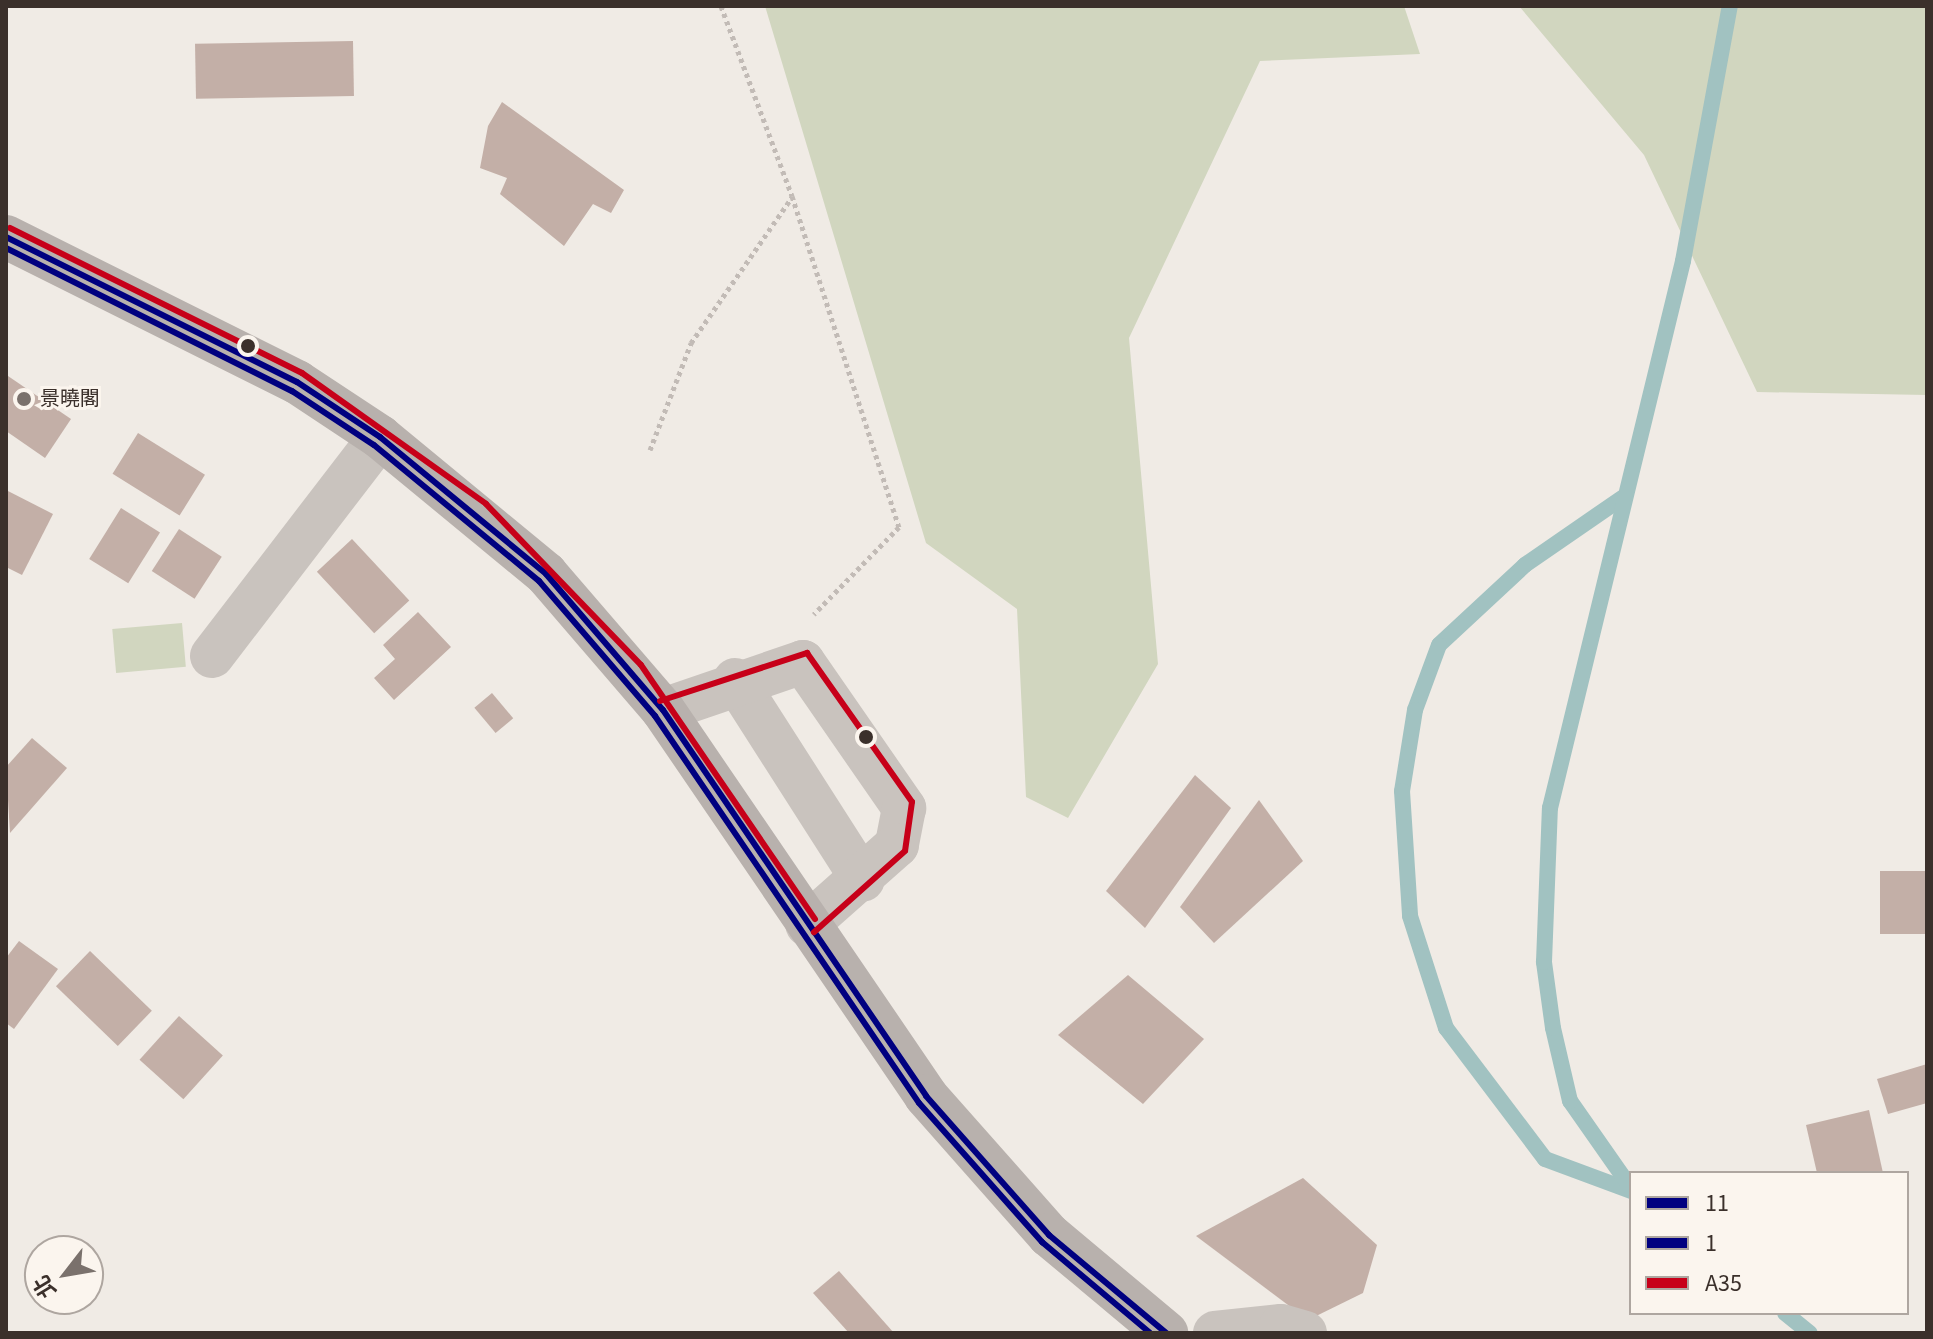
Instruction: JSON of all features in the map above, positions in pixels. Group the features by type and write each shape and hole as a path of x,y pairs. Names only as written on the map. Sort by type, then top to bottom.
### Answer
{"main road":[{"path":"6,237 257,361 380,437 546,574 663,710 807,925 991,1175 1049,1235 1166,1333"}],"street":[{"path":"212,656 380,437"},
{"path":"663,710 735,680 803,662 904,808 897,845 863,880 807,925"},
{"path":"735,680 863,880"},
{"path":"1215,1333 1281,1326 1305,1333"}],"path":[{"path":"721,6 792,196 899,527 885,549 816,604 803,662"},
{"path":"650,450 691,343 792,196"}],"green space":[{"path":"765,6 1404,6 1420,54 1260,61 1129,338 1158,664 1068,818 1026,797 1017,609 926,543"},
{"path":"1519,6 1927,6 1927,395 1757,392 1644,155"},
{"path":"182,623 186,667 116,673 112,629"}],"building":[{"path":"353,41 354,96 196,99 195,44"},
{"path":"502,102 624,190 611,213 593,204 564,246 500,194 507,178 480,168 488,126"},
{"name":"景曉閣","path":"8,376 71,419 45,458 6,431"},
{"path":"138,433 205,475 180,516 113,474"},
{"path":"6,490 53,514 22,575 6,567"},
{"path":"121,508 160,532 128,583 89,559"},
{"path":"179,529 222,557 195,599 152,571"},
{"path":"352,539 409,600 374,633 317,572"},
{"path":"418,612 451,647 394,700 374,678 395,659 383,645"},
{"path":"492,693 513,718 496,733 474,708"},
{"path":"32,738 67,768 10,833 6,767"},
{"path":"1195,775 1231,808 1145,928 1106,891"},
{"path":"1259,800 1303,861 1214,943 1180,907"},
{"path":"1880,871 1927,871 1927,934 1880,934"},
{"path":"19,941 58,969 14,1029 6,1023 6,958"},
{"path":"90,951 152,1011 118,1046 56,986"},
{"path":"1128,975 1204,1039 1143,1104 1058,1035"},
{"path":"179,1016 223,1055 183,1099 140,1060"},
{"path":"1927,1064 1927,1103 1888,1114 1877,1079"},
{"path":"1869,1110 1883,1171 1817,1171 1806,1125"},
{"path":"1303,1178 1377,1245 1363,1293 1308,1320 1196,1236"},
{"path":"839,1271 894,1333 849,1333 813,1293"}],"waterway":[{"path":"1629,1185 1570,1101 1553,1028 1544,962 1550,808 1683,261 1730,6"},
{"path":"1622,498 1525,565 1439,645 1415,710 1402,791 1410,916 1446,1028 1545,1159 1629,1190"},
{"path":"1788,1315 1810,1333"}],"transit line":[{"name":"A35","path":"10,228 302,373 486,504 641,665 815,919"},
{"name":"11","path":"6,237 297,382 380,437 546,574 663,710 926,1096 1049,1235 1166,1333"},
{"name":"1","path":"6,248 292,391 374,445 539,581 655,716 919,1103 1042,1242 1150,1333"},
{"name":"A35","path":"660,701 807,653 912,802 905,851 814,932"}],"place":[{"name":"景曉閣","path":"24,399"}]}
